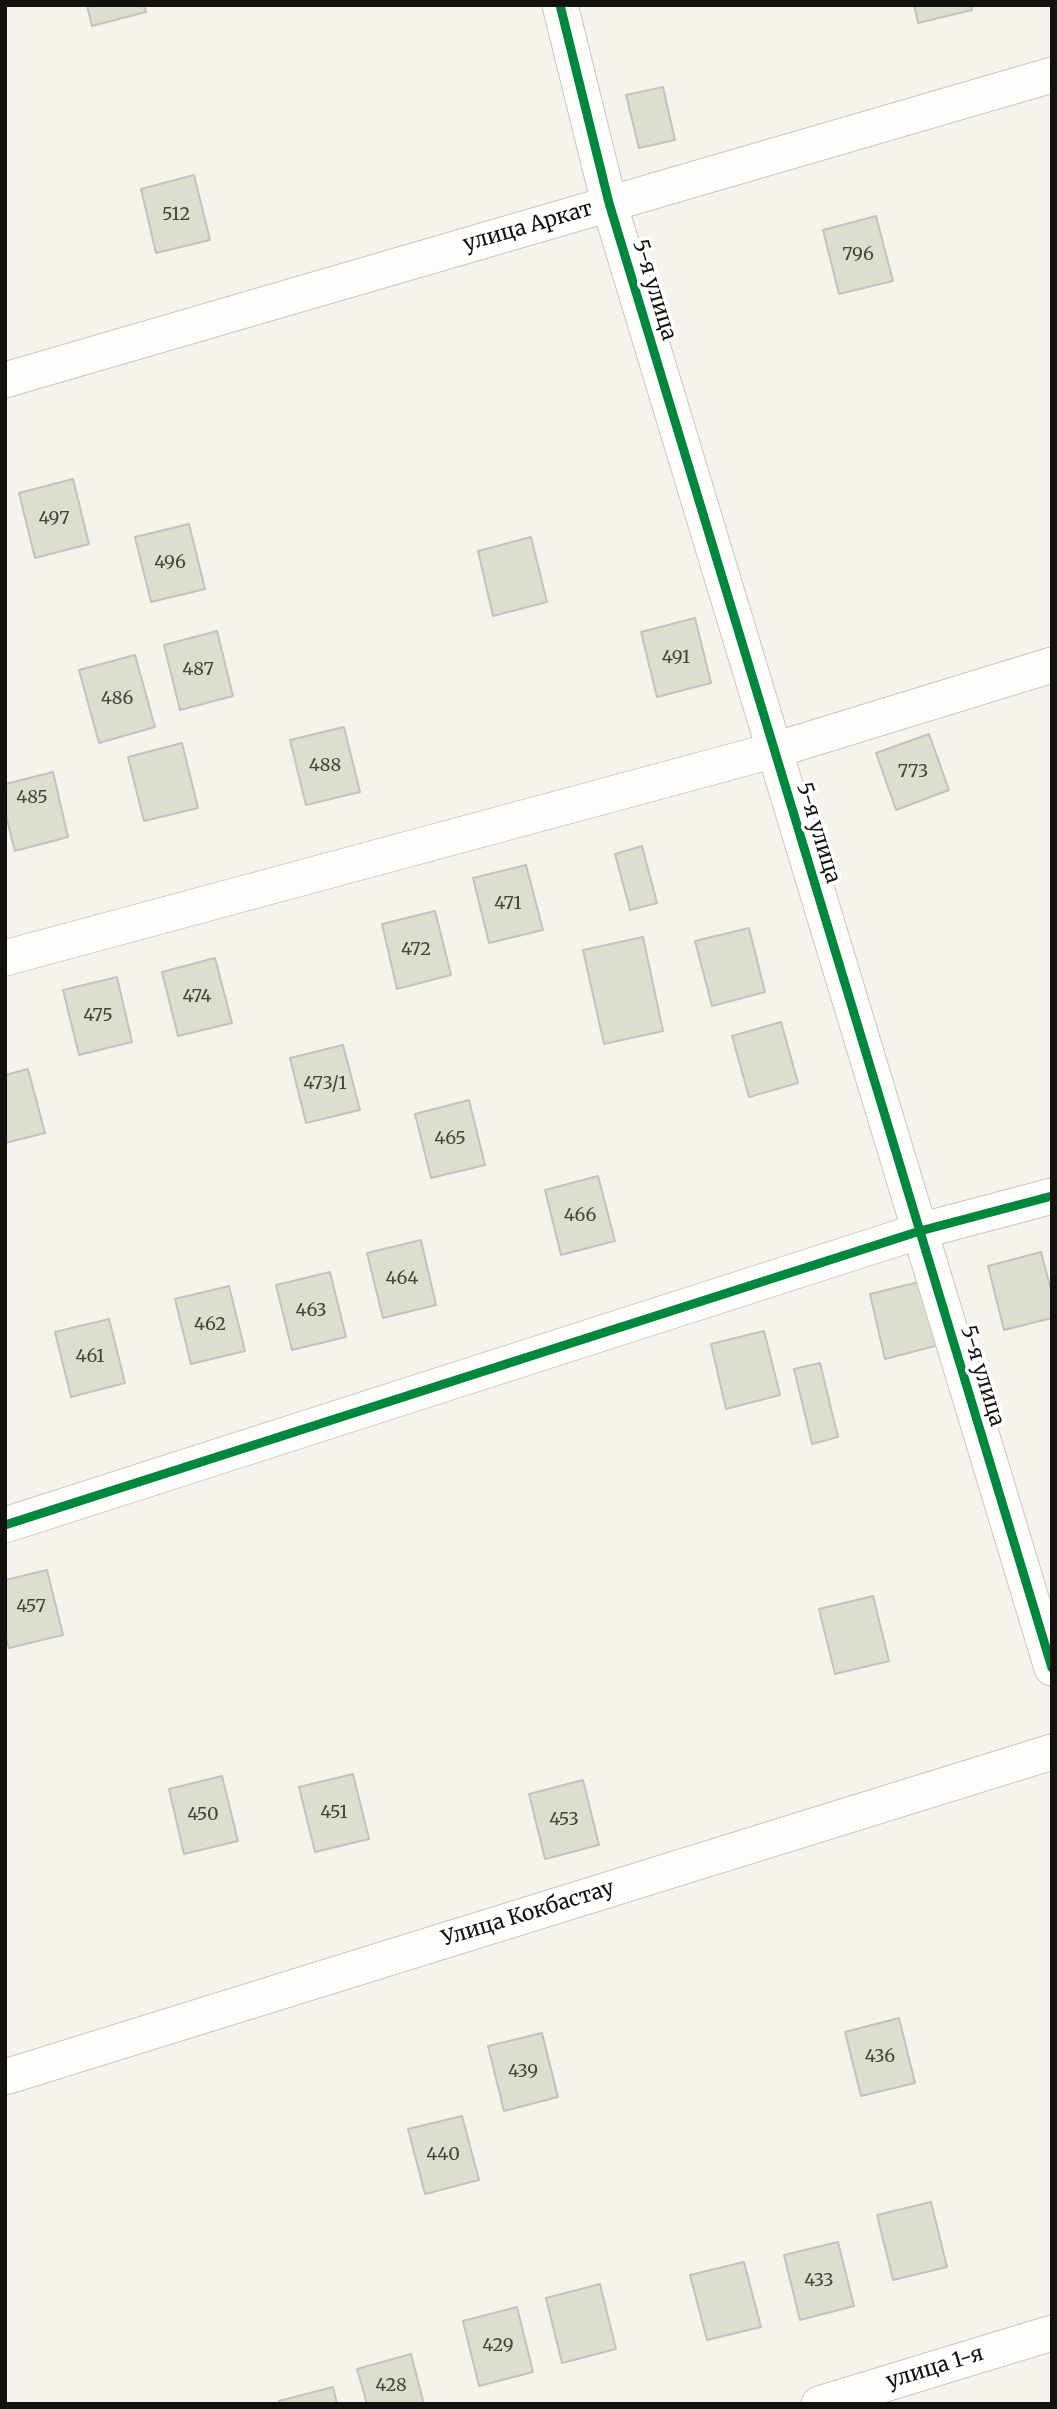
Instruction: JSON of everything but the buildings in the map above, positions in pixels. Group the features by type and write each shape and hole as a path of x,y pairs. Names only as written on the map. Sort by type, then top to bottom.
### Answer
{"street":[{"name":"5-я улица","path":"560,5 609,203 1052,1668"},
{"name":"улица Аркат","path":"5,380 1052,75"},
{"path":"5,958 775,750 1052,665"},
{"path":"5,1525 920,1231 1052,1196"},
{"name":"Улица Кокбастау","path":"5,2077 1052,1752"},
{"name":"улица 1-я","path":"819,2404 1052,2333"}],"cycle path":[{"path":"560,5 609,203 1052,1668"},
{"path":"5,1525 920,1231 1052,1196"}]}
